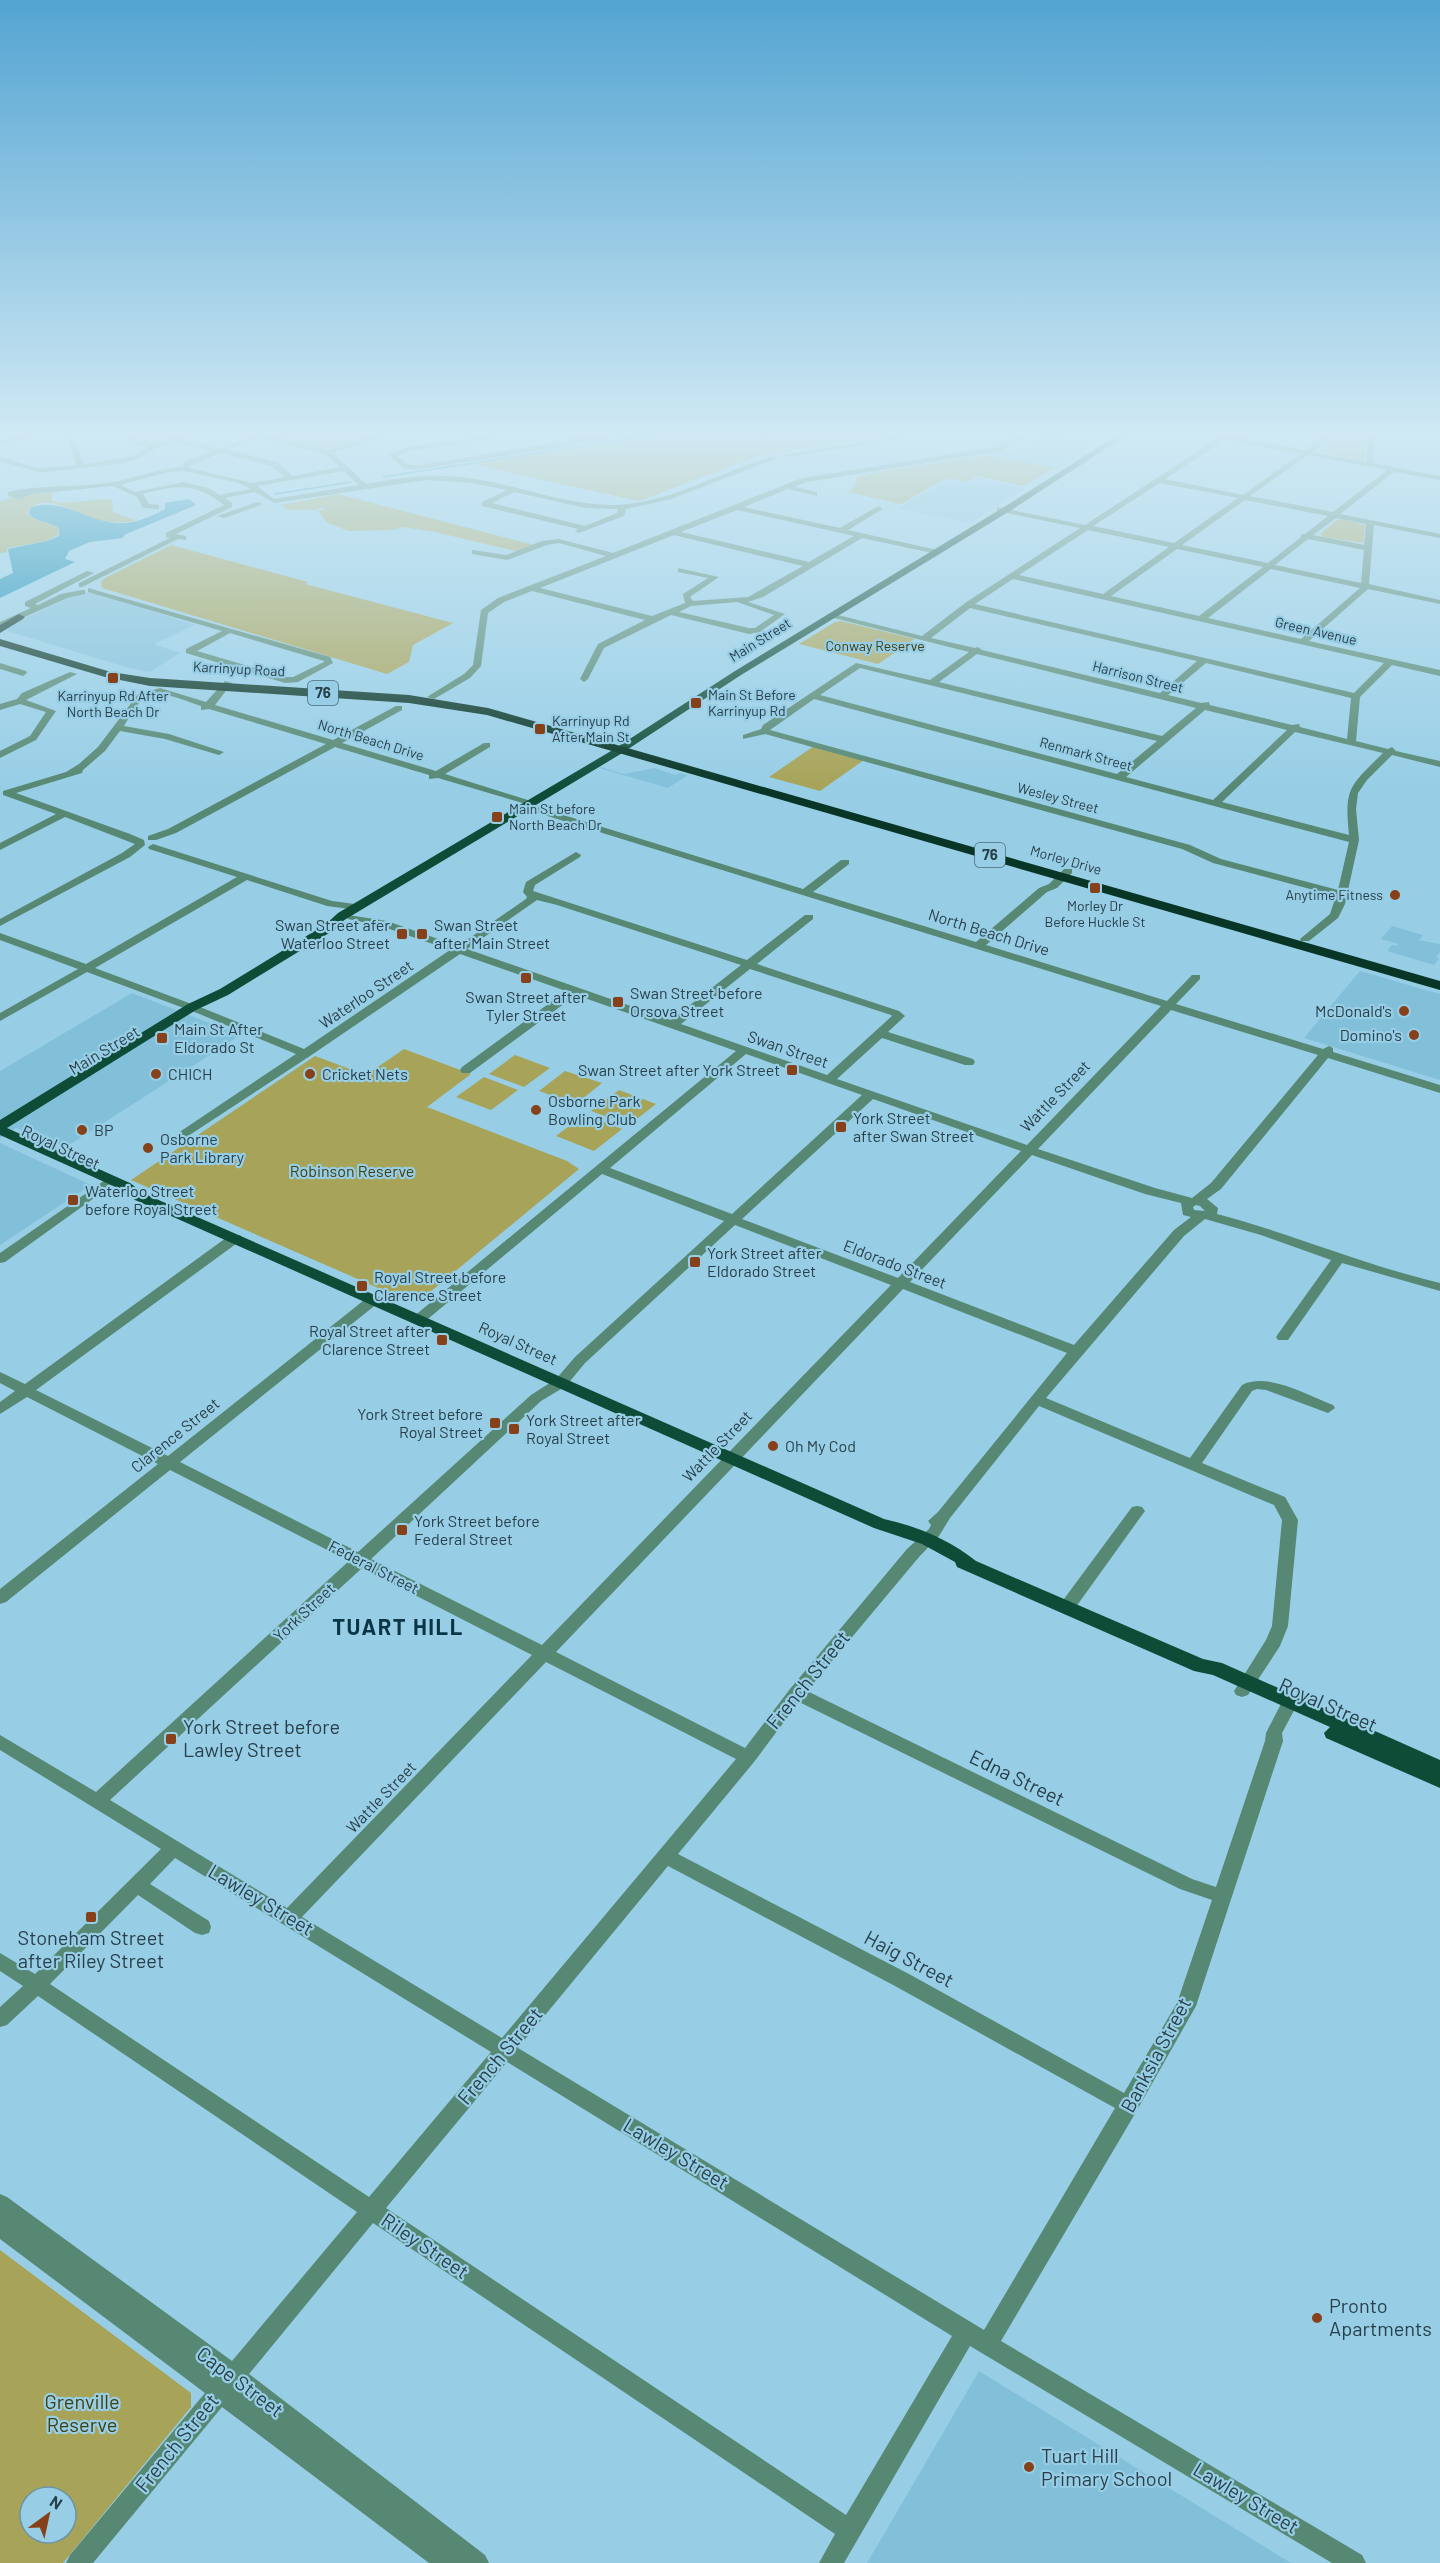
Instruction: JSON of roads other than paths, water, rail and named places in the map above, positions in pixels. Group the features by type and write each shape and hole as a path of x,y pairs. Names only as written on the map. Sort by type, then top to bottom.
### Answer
{"highway":[{"path":"0,626 19,617"},
{"name":"Karrinyup Road","path":"0,636 122,672 176,680 223,685 431,697 517,713 621,746"},
{"name":"Karrinyup Road","path":"0,643 125,678 389,697 447,704 621,746"},
{"name":"Morley Drive","path":"621,746 1062,872 1440,975"},
{"name":"Morley Drive","path":"1062,872 1376,969 1440,986"},
{"path":"1335,947 1371,959 1378,965 1376,969"}],"main road":[{"name":"Main Street","path":"1,1132 354,912 378,900 379,896 497,822 669,719 670,716 934,552"},
{"name":"Main Street","path":"1,1132 20,1114 100,1069"},
{"path":"0,1116 20,1114"},
{"name":"Royal Street","path":"1,1132 108,1185 235,1238 880,1524 890,1534 922,1542 954,1562 970,1565 1200,1666 1210,1676 1245,1687 1440,1780"},
{"name":"Royal Street","path":"1292,1709 1440,1768"}],"street":[{"path":"0,626 37,607 84,589 107,574 154,551"},
{"path":"475,552 507,558 526,551"},
{"path":"595,551 615,556"},
{"path":"431,697 471,674 477,666 484,612 499,601 628,551"},
{"path":"750,551 810,565"},
{"path":"584,679 601,646 652,619 690,604 736,600 760,595 834,551"},
{"path":"928,551 934,552"},
{"path":"924,637 1051,551"},
{"path":"1104,597 1166,551"},
{"path":"1201,551 1439,602"},
{"path":"1201,619 1286,551"},
{"path":"1303,642 1366,586 1366,551"},
{"path":"681,570 715,577 686,596 690,604"},
{"path":"37,607 28,604 93,571 107,574"},
{"name":"Green Avenue","path":"1011,576 1440,673"},
{"path":"532,588 652,619"},
{"path":"84,589 230,630 327,659 330,662 294,680 285,680 189,651 230,630"},
{"path":"670,612 748,632 757,630 781,614 736,600"},
{"path":"968,606 1356,696"},
{"path":"19,617 37,607"},
{"name":"Harrison Street","path":"832,615 1440,762"},
{"path":"933,682 977,650"},
{"path":"1163,695 1203,661"},
{"path":"1351,741 1356,696 1390,662"},
{"path":"746,737 765,731 766,727 859,665 1165,740"},
{"path":"1,667 23,673"},
{"path":"0,707 20,701 26,695 73,674"},
{"path":"203,706 223,685"},
{"name":"North Beach Drive","path":"118,728 137,703 151,694 163,694 527,804 1328,1052 1440,1089"},
{"name":"Renmark Street","path":"812,696 1354,840"},
{"path":"0,755 33,738 51,714 51,711 47,709 20,701"},
{"path":"1120,777 1205,705"},
{"path":"0,923 399,708"},
{"path":"1215,803 1295,727"},
{"path":"4,794 92,765 118,728 166,736 219,752"},
{"name":"Wesley Street","path":"765,731 1186,848 1217,861 1343,895"},
{"path":"433,776 487,745"},
{"path":"1310,940 1326,930 1327,923 1334,915 1343,895 1354,840 1351,809 1353,793 1360,779 1389,750"},
{"name":"Swan Street","path":"4,794 331,904 743,1051 1199,1209 1380,1271 1440,1287"},
{"path":"0,847 64,814"},
{"name":"Waterloo Street","path":"185,1134 531,901 533,896 528,892 530,884 576,855"},
{"path":"806,892 845,862"},
{"path":"980,945 1043,890 1053,886 1062,872"},
{"path":"0,1018 247,876"},
{"path":"533,896 560,902 748,963 899,1016 882,1034 829,1080"},
{"path":"672,1024 809,917"},
{"path":"0,936 85,970 197,1009 306,1054"},
{"name":"Wattle Street","path":"290,1917 1196,977"},
{"path":"466,1070 574,991"},
{"path":"882,1034 969,1062"},
{"path":"418,1320 743,1051"},
{"name":"North Beach Drive","path":"1328,1052 1440,1084"},
{"name":"French Street","path":"78,2563 748,1757 796,1693 922,1542 939,1528 943,1516 1076,1351 1179,1233 1328,1052"},
{"name":"York Street","path":"98,1801 536,1398 546,1394 555,1381 576,1367 579,1360 871,1094"},
{"name":"Eldorado Street","path":"601,1169 1076,1351"},
{"path":"0,1259 108,1185"},
{"path":"0,1410 235,1238"},
{"path":"1283,1337 1340,1257"},
{"name":"Swan Street","path":"1380,1271 1396,1281 1440,1297"},
{"name":"Clarence Street","path":"0,1598 373,1300"},
{"name":"Federal Street","path":"0,1377 748,1757"},
{"path":"1192,1464 1247,1388 1255,1384 1268,1385 1328,1408"},
{"path":"1036,1400 1280,1501 1290,1520 1280,1626 1274,1641 1245,1687"},
{"path":"1067,1607 1137,1511"},
{"name":"Edna Street","path":"796,1693 1186,1884 1221,1896"},
{"name":"Banksia Street","path":"987,2345 1186,2006 1274,1741 1281,1736 1292,1709"},
{"name":"Lawley Street","path":"0,1742 290,1917 987,2345 1354,2563"},
{"path":"0,2019 174,1848"},
{"name":"Haig Street","path":"665,1856 902,1980 1129,2106"},
{"path":"137,1885 202,1927"},
{"name":"Riley Street","path":"0,1961 850,2531"},
{"name":"Cape Street","path":"0,2204 448,2563"},
{"name":"Cape Street","path":"0,2226 226,2383 477,2563"},
{"path":"831,2563 966,2332"}],"place":[{"name":"Karrinyup Rd After North Beach Dr","path":"113,678"},
{"name":"Main St Before Karrinyup Rd","path":"696,703"},
{"name":"Karrinyup Rd After Main St","path":"540,729"},
{"name":"Main St before North Beach Dr","path":"497,817"},
{"name":"Morley Dr Before Huckle St","path":"1095,888"},
{"name":"Anytime Fitness","path":"1395,895"},
{"name":"Swan Street afer Waterloo Street","path":"402,934"},
{"name":"Swan Street after Main Street","path":"422,934"},
{"name":"Swan Street after Tyler Street","path":"526,978"},
{"name":"Swan Street before Orsova Street","path":"618,1002"},
{"name":"McDonald's","path":"1404,1011"},
{"name":"Domino's","path":"1414,1035"},
{"name":"Main St After Eldorado St","path":"162,1038"},
{"name":"Swan Street after York Street","path":"792,1070"},
{"name":"CHICH","path":"156,1074"},
{"name":"Cricket Nets","path":"310,1074"},
{"name":"Osborne Park Bowling Club","path":"536,1110"},
{"name":"York Street after Swan Street","path":"841,1127"},
{"name":"BP","path":"82,1130"},
{"name":"Osborne Park Library","path":"148,1148"},
{"name":"Waterloo Street before Royal Street","path":"73,1200"},
{"name":"York Street after Eldorado Street","path":"695,1262"},
{"name":"Royal Street before Clarence Street","path":"362,1286"},
{"name":"Royal Street after Clarence Street","path":"442,1340"},
{"name":"York Street before Royal Street","path":"495,1423"},
{"name":"York Street after Royal Street","path":"514,1429"},
{"name":"Oh My Cod","path":"773,1446"},
{"name":"York Street before Federal Street","path":"402,1530"},
{"name":"York Street before Lawley Street","path":"171,1739"},
{"name":"Stoneham Street after Riley Street","path":"91,1917"},
{"name":"Pronto Apartments","path":"1317,2318"},
{"name":"Tuart Hill Primary School","path":"1029,2467"}],"district":[{"name":"TUART HILL","path":"398,1627"}],"park label":[{"name":"Conway Reserve","path":"875,646"},
{"name":"Robinson Reserve","path":"352,1171"},
{"name":"Grenville Reserve","path":"82,2414"}]}
